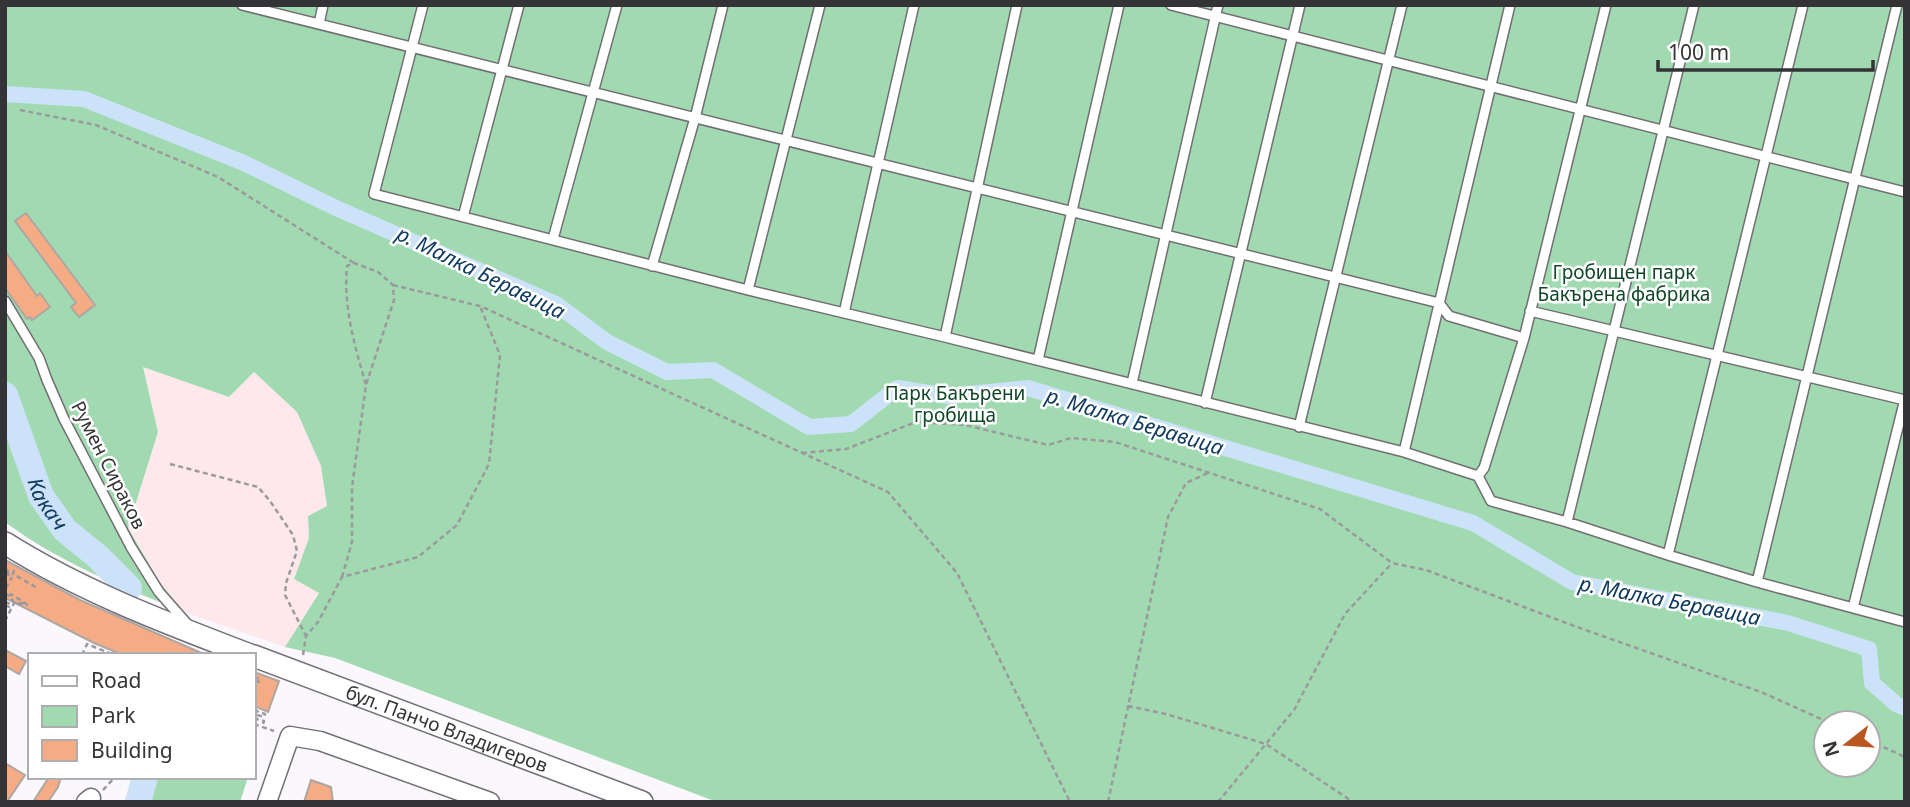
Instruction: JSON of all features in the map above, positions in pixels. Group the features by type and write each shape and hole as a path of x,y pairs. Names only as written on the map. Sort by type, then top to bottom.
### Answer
{"street":[{"name":"бул. Панчо Владигеров","path":"5,543 37,564 160,621 246,653"},
{"name":"бул. Панчо Владигеров","path":"256,656 642,802"},
{"path":"267,802 290,736 320,741 490,802"}],"lane":[{"path":"242,5 1439,303 1449,316 1524,338"},
{"path":"319,24 323,5"},
{"path":"423,5 374,194 652,266 1404,452 1478,476 1491,501 1758,582 1905,622"},
{"path":"463,216 519,5"},
{"path":"553,239 617,5"},
{"path":"652,266 695,118 723,5"},
{"path":"748,290 820,5"},
{"path":"844,313 914,5"},
{"path":"945,337 1017,5"},
{"path":"1038,360 1119,5"},
{"path":"1171,5 1905,192"},
{"path":"1132,383 1217,5"},
{"path":"1205,403 1300,5"},
{"path":"1299,427 1402,5"},
{"path":"1404,452 1510,5"},
{"path":"1478,476 1485,468 1524,338 1606,5"},
{"path":"1567,522 1694,5"},
{"path":"1668,555 1803,5"},
{"path":"1758,582 1897,5"},
{"name":"Румен Сираков","path":"5,301 39,358 64,419 131,547 159,592 197,635"},
{"path":"1530,311 1905,400 1853,608"}],"path":[{"path":"20,110 96,125 218,177 354,263 378,272 393,285 480,306 888,492 957,573 1070,802"},
{"path":"354,263 347,266 346,281 352,335 366,385"},
{"path":"300,673 306,636 318,622 342,578 352,542 352,487 366,385 394,300 393,285"},
{"path":"342,578 418,557 457,525 489,464 500,355 480,306"},
{"path":"802,453 846,449 916,422 965,425 1048,445 1071,438 1115,442 1320,509 1392,563 1426,570 1761,692 1812,715"},
{"path":"170,464 258,487 270,501 293,535 297,551 286,583 285,595 306,636"},
{"path":"1108,802 1168,517 1185,483 1208,473"},
{"path":"1218,802 1294,709 1345,614 1392,563"},
{"path":"5,572 7,570 39,589"},
{"path":"5,582 13,574"},
{"path":"5,621 13,604 5,590 13,574"},
{"path":"5,605 28,605 11,594 10,596"},
{"path":"83,653 87,644 109,653"},
{"path":"1128,706 1167,714 1266,744 1353,802"},
{"path":"256,715 264,721 262,727"},
{"path":"256,725 290,736"},
{"path":"1882,746 1905,757"}],"shaded area":[{"path":"143,366 229,397 254,372 297,412 321,466 327,506 308,516 309,538 294,579 319,592 285,647 184,612 161,584 128,528 158,432"}],"green space":[{"name":"Парк Бакърени гробища","path":"5,5 1905,5 1905,802 717,802 335,658 285,647 319,593 294,579 309,538 308,516 327,506 321,466 297,412 254,372 229,397 143,367 158,432 128,528 161,584 184,612 115,583 25,536 5,522"},
{"path":"157,779 247,779 240,802 151,802"}],"building":[{"path":"26,213 95,305 79,317 71,307 76,303 15,221"},
{"path":"5,251 37,296 40,293 50,307 32,320 30,317 27,319 5,288"},
{"path":"5,560 80,600 201,653 118,653 5,598"},
{"path":"5,650 26,661 19,674 5,666"},
{"path":"256,673 279,681 268,712 256,707"},
{"path":"5,763 25,775 7,802 5,802"},
{"path":"48,779 60,779 48,802 33,802"},
{"path":"311,780 331,787 333,802 304,802"}],"waterway":[{"name":"р. Малка Беравица","path":"5,94 84,99 244,163 336,208 556,304 607,342 667,372 713,370 809,427 851,424 897,388 949,396 1028,388 1473,523 1572,582 1788,623 1869,649 1872,683 1896,704 1905,708"},
{"name":"Какач","path":"5,395 41,496 65,530 97,556 129,588"},
{"name":"Какач","path":"138,802 144,779"}],"park label":[{"name":"Гробищен парк Бакърена фабрика","path":"1624,283"}]}
